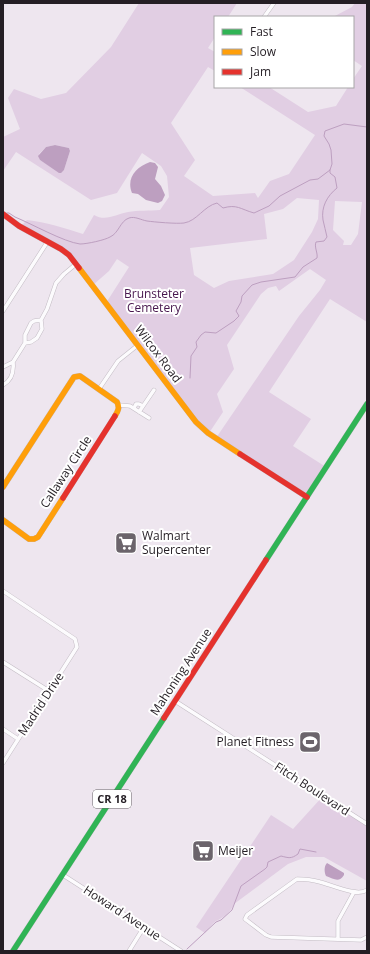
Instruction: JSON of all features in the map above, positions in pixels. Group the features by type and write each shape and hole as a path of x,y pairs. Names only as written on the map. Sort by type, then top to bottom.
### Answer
{"street":[{"path":"265,16 274,3"},
{"name":"Wilcox Road","path":"3,214 21,227 62,249 76,264 190,416 202,427 264,470 307,497"},
{"path":"3,311 48,241"},
{"path":"25,343 31,342 37,338 42,329 41,320 56,284 64,274 76,264"},
{"path":"3,385 7,383 13,374 13,362 25,343 25,335 28,327 34,321 41,320"},
{"path":"99,389 118,361 138,345"},
{"path":"3,366 13,362"},
{"path":"3,487 75,376 80,376 116,400 119,404 134,408 149,418"},
{"path":"139,412 154,390"},
{"name":"Callaway Circle","path":"3,520 29,539 38,537 118,411 119,404"},
{"path":"134,408 136,404 143,406"},
{"name":"Mahoning Avenue","path":"13,951 367,404"},
{"name":"Madrid Drive","path":"3,592 75,640 77,644 76,649 3,763"},
{"path":"3,662 49,691"},
{"name":"Fitch Boulevard","path":"175,701 367,824"},
{"path":"3,730 18,739"},
{"name":"Howard Avenue","path":"63,875 181,951"},
{"path":"367,890 364,892 354,892 320,882 298,879 245,917 246,921 271,937 362,940 367,937"},
{"path":"338,939 338,921 354,892"},
{"path":"130,951 144,927"}],"green space":[{"name":"Brunsteter Cemetery","path":"139,3 237,3 229,16 214,16 214,39 208,48 214,51 214,70 208,67 171,123 195,160 184,176 213,196 255,193 258,198 270,181 289,174 315,135 242,88 271,88 308,112 336,106 347,88 354,88 354,78 362,66 354,61 354,16 335,16 352,7 355,3 367,3 367,322 330,299 269,392 311,419 293,446 326,467 307,497 216,438 299,316 320,290 326,280 310,269 279,291 276,286 268,288 261,294 227,345 234,369 217,394 223,412 209,433 202,427 106,303 129,267 117,259 109,271 93,285 69,255 20,227 27,220 62,227 83,234 94,215 107,218 132,211 160,210 169,197 167,176 161,166 142,153 117,193 91,200 16,152 3,171 3,137 20,129 8,98 14,89 41,99 66,93 111,47","holes":["55,145 69,148 70,151 64,170 59,172 40,160 39,154 46,147","297,198 319,200 318,219 312,232 294,260 273,274 229,281 214,288 194,275 190,248 267,239 264,214 283,209","335,201 362,202 358,234 351,245 343,245 344,241 333,230"]},
{"path":"323,796 367,824 367,881 324,857 306,857 288,864 234,904 229,912 215,922 205,933 196,927 271,815 293,829"}],"shaded area":[{"path":"55,145 69,148 70,151 64,170 61,173 40,160 38,156 46,147"},
{"path":"150,162 155,163 158,167 155,179 161,186 165,195 162,201 158,203 146,200 138,194 132,193 130,188 131,178 137,170"},
{"path":"327,863 344,873 344,875 338,880 326,876 325,866"}],"waterway":[{"path":"7,213 73,243 80,244 96,242 110,237 116,233 129,218 136,218 145,221 184,223 189,222 208,207 217,203 223,208 235,207 254,213 269,206 280,196 310,180 318,179 330,170 332,164 331,150 324,136 325,131 344,124 367,127"},
{"path":"190,378 191,356 197,347 196,342 205,332 216,333 239,316 236,311 241,302 242,296 252,285 261,282 295,277 303,267 317,258 315,246 316,242 324,241 327,237 323,220 324,206 330,195 337,188 335,177 330,173 330,170"},
{"path":"187,949 216,922 221,920 232,910 241,886 265,869 268,862 281,856 288,858 294,857 298,854 300,849 316,852"}],"traffic: fast":[{"path":"266,560 367,404"},
{"path":"13,951 164,718"}],"traffic: slow":[{"path":"79,268 196,422 208,433 240,454"},
{"path":"3,487 74,377 80,376 117,402 118,409 115,416"},
{"path":"3,520 29,539 34,539 38,537 63,498"}],"traffic: jam":[{"path":"3,214 19,226 61,249 69,255 79,268"},
{"path":"63,498 115,416"},
{"path":"240,454 307,497"},
{"path":"164,718 266,560"}],"place":[{"name":"Walmart Supercenter","path":"126,543"},
{"name":"Planet Fitness","path":"310,742"},
{"name":"Meijer","path":"203,851"}]}
